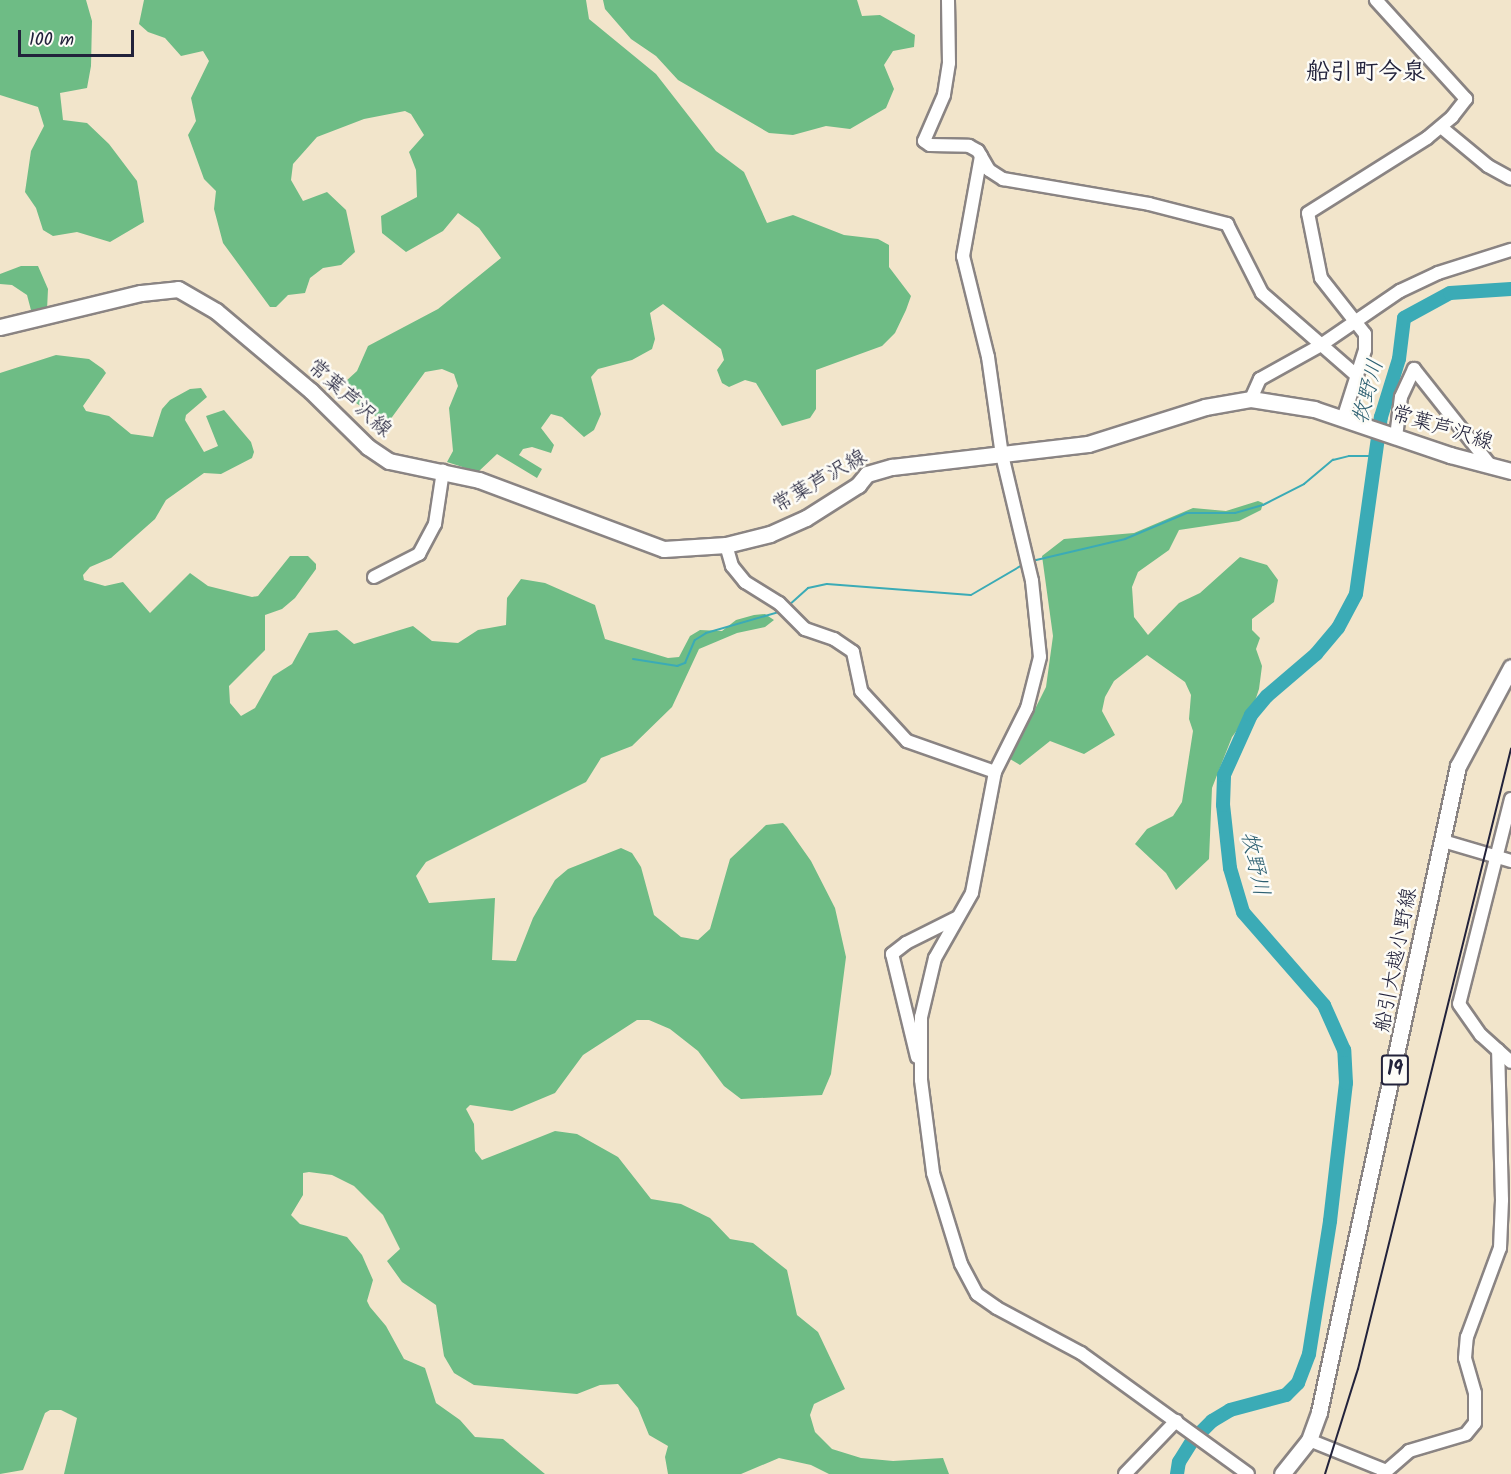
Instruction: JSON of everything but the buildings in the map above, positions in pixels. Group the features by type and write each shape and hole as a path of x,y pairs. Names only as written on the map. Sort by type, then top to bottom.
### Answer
{"main road":[{"name":"常葉芦沢線","path":"0,327 141,293 178,289 205,302 231,323 377,454 401,465 443,471 503,488 652,546 680,550 726,546 790,526 878,470 1088,444 1205,406 1251,399 1298,405 1511,471"},
{"name":"船引大越小野線","path":"1282,1474 1308,1440 1319,1412 1353,1265 1458,766 1511,667"}],"street":[{"path":"948,0 949,63 944,95 924,141 930,146 969,146 981,156 989,170 1003,179 1149,204 1227,224 1254,283 1355,374"},
{"path":"1343,419 1355,374 1365,350 1365,334 1322,279 1308,213 1441,127 1467,99 1376,0"},
{"path":"1441,127 1488,166 1511,179"},
{"path":"981,156 963,256 988,357 1002,455 1032,581 1040,657 1027,708 996,772 972,893 935,958 921,1017 921,1073 933,1173 961,1264 978,1294 997,1308 1081,1353 1248,1474"},
{"path":"1251,399 1260,378 1322,345 1400,291 1428,278 1511,250"},
{"path":"1396,437 1401,397 1414,369 1491,466"},
{"path":"374,577 419,554 435,524 443,471"},
{"path":"726,546 732,566 745,582 779,603 806,629 834,639 853,652 861,692 907,741 996,772"},
{"path":"1511,799 1495,854 1459,1004 1465,1016 1511,1062"},
{"path":"1443,841 1495,854 1511,861"},
{"path":"921,1073 892,954 906,943 958,917"},
{"path":"1308,1440 1384,1472 1409,1451 1466,1434 1476,1423 1475,1393 1465,1358 1467,1337 1500,1248 1498,1050"},
{"path":"1125,1474 1181,1425"}],"green space":[{"path":"0,0 86,0 92,21 91,66 87,88 60,93 63,120 87,123 109,144 137,181 144,222 110,242 77,232 53,236 43,230 36,208 25,192 31,151 44,126 38,107 0,95"},
{"path":"144,0 586,0 589,19 656,74 716,151 744,172 767,223 793,215 844,235 878,239 889,245 889,267 911,296 906,310 895,333 882,346 816,370 816,409 810,418 782,426 756,383 745,380 729,387 722,383 717,370 724,360 721,349 663,304 650,313 655,339 652,349 632,360 598,369 591,377 601,414 594,430 584,437 562,417 551,414 541,428 554,445 551,453 532,447 523,449 519,455 542,469 537,478 497,454 478,472 447,462 453,451 449,408 458,386 454,374 442,369 425,372 387,424 356,403 345,382 357,371 368,346 438,309 501,258 479,228 458,213 443,231 406,252 382,233 381,216 417,197 416,170 409,152 424,135 411,114 405,111 364,119 317,137 293,164 291,180 303,201 327,192 346,210 355,252 341,265 323,268 310,278 305,293 288,295 276,307 270,307 223,243 214,209 216,191 204,179 188,135 196,121 191,98 209,61 203,51 181,56 165,38 148,32 139,24"},
{"path":"603,0 857,0 862,16 880,15 915,35 914,47 893,51 884,65 894,89 886,108 850,129 826,126 793,135 769,133 678,80 656,56 631,39 605,9"},
{"path":"21,266 38,266 48,289 47,310 32,314 27,295 12,285 0,284 0,274"},
{"path":"56,355 89,359 103,369 106,373 83,406 86,411 109,416 131,434 153,437 162,409 170,400 190,389 201,388 207,397 186,415 185,420 204,452 218,446 206,416 224,410 251,442 254,452 252,458 221,474 204,473 166,500 155,519 111,558 90,567 83,575 84,580 105,586 123,582 150,613 190,573 208,586 252,597 258,596 290,556 308,556 316,564 316,569 295,598 282,609 265,615 265,650 229,686 230,703 241,716 255,708 273,676 292,664 309,633 337,630 354,644 413,626 432,641 458,643 478,630 506,625 507,598 521,579 545,583 595,605 605,639 668,658 679,657 690,636 700,630 722,631 736,620 754,615 765,614 774,620 765,627 737,633 699,649 672,707 632,746 601,758 586,782 426,862 416,876 429,903 495,898 492,960 516,961 533,918 555,880 568,869 621,848 632,853 641,867 654,915 681,937 698,940 710,929 730,859 766,825 783,823 787,827 811,861 835,908 846,957 831,1074 822,1095 741,1099 724,1086 698,1051 670,1029 649,1020 637,1020 583,1055 555,1093 512,1111 470,1105 466,1109 474,1124 475,1151 482,1160 555,1131 577,1134 618,1157 651,1199 681,1204 710,1218 730,1239 753,1243 787,1270 797,1315 818,1332 845,1389 814,1404 810,1415 815,1432 832,1449 861,1458 893,1461 943,1458 949,1474 829,1474 811,1465 779,1458 741,1474 668,1474 665,1457 668,1446 649,1435 638,1408 618,1384 600,1385 577,1394 474,1385 454,1373 444,1356 436,1305 402,1282 387,1261 400,1249 383,1215 354,1186 332,1175 309,1172 303,1173 303,1195 291,1215 300,1224 347,1237 362,1255 373,1280 367,1301 370,1307 386,1326 404,1359 425,1368 436,1403 460,1420 475,1437 503,1439 545,1474 64,1474 77,1418 61,1410 50,1410 45,1413 23,1470 0,1474 0,373"},
{"path":"1258,501 1263,503 1261,510 1239,521 1179,530 1169,550 1138,572 1132,587 1134,617 1148,635 1179,603 1200,593 1240,557 1267,565 1278,580 1274,602 1252,619 1252,630 1260,638 1256,649 1262,666 1259,689 1252,710 1232,737 1212,788 1209,859 1176,890 1166,873 1135,844 1147,829 1173,816 1182,802 1193,731 1189,719 1191,695 1185,682 1147,655 1114,681 1105,697 1102,711 1115,735 1084,754 1050,741 1020,765 1010,759 1046,687 1053,636 1042,556 1064,539 1134,533 1193,508 1226,511"}],"waterway":[{"name":"牧野川","path":"1177,1474 1179,1462 1193,1440 1212,1421 1230,1410 1286,1395 1298,1383 1309,1354 1330,1221 1346,1083 1344,1050 1324,1005 1243,912 1230,868 1223,805 1224,775 1251,715 1267,696 1316,654 1338,628 1356,594 1381,417 1399,359 1404,318 1450,293 1511,289"},
{"path":"1032,561 1125,539 1187,513 1235,513 1263,505 1304,484 1333,460 1349,456 1376,456"},
{"path":"788,606 808,588 827,584 971,595 1024,564"},
{"path":"633,659 677,666 685,663 695,640 706,633 782,611"}],"railway":[{"path":"1325,1474 1358,1369 1511,749"}],"district":[{"name":"船引町今泉","path":"1366,73"}]}
